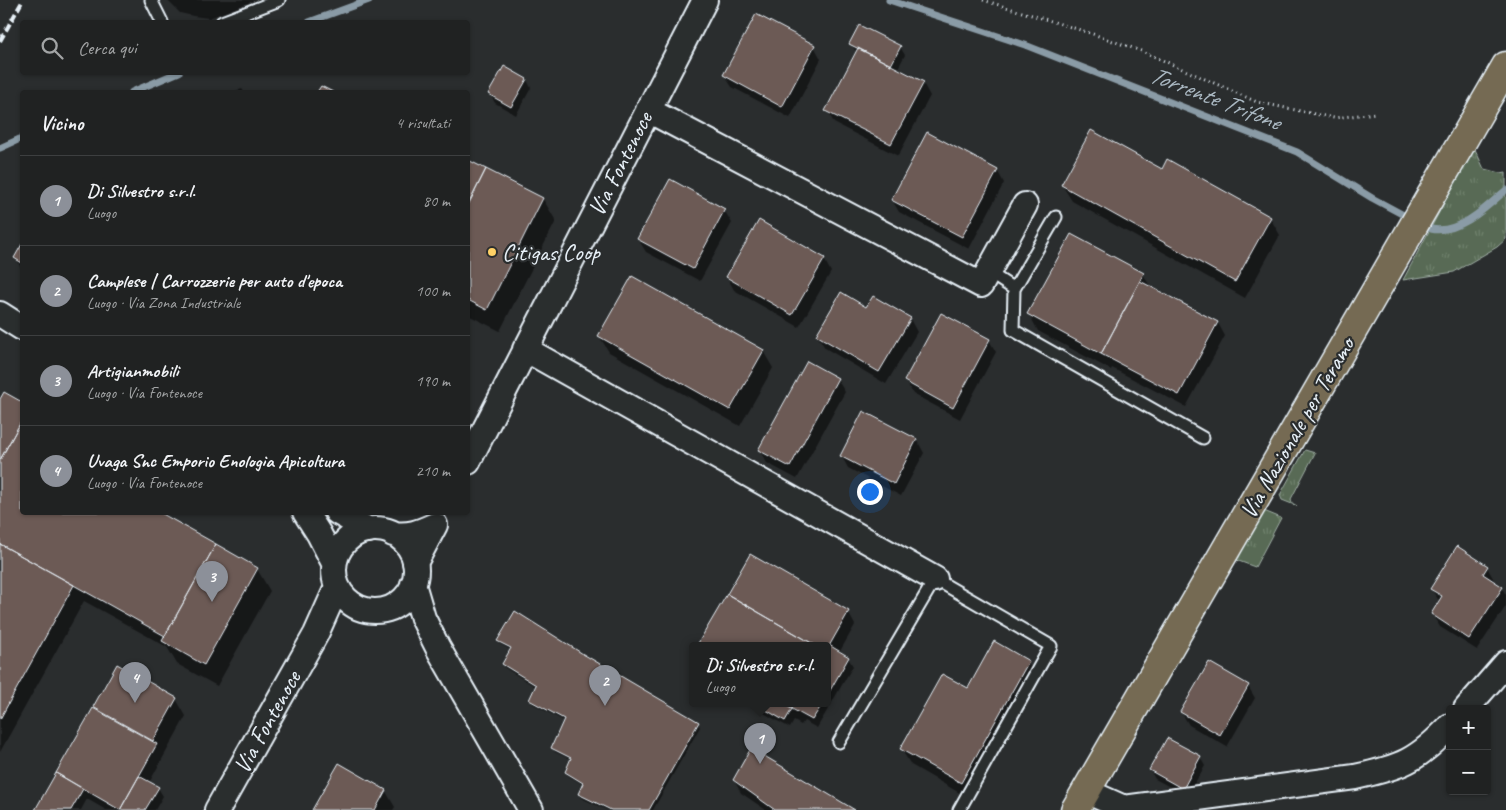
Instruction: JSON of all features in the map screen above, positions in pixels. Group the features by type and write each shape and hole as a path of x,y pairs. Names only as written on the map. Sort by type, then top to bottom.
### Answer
{"main road":[{"name":"Via Nazionale per Teramo","path":"1081,800 1506,66"}],"street":[{"name":"Via Fontenoce","path":"470,458 705,0"},
{"path":"648,110 981,285 1025,204"},
{"path":"0,314 20,327"},
{"path":"525,349 935,579"},
{"path":"307,515 334,563"},
{"path":"342,515 369,530"},
{"path":"393,534 406,535 417,533 438,519"},
{"path":"438,519 414,574 407,595 398,603 387,609 374,611 362,609 351,604 337,586 334,575 334,563 338,551 356,533 381,530 393,534 404,541 411,551 414,574 423,618 438,648 531,810"},
{"name":"Via Fontenoce","path":"217,810 316,634 337,586"},
{"name":"Via Fontenoce","path":"316,634 334,622 362,609"},
{"path":"387,609 418,628 438,648"},
{"path":"1469,705 1506,663"},
{"name":"Via Nazionale per Teramo","path":"1081,800 1124,808 1355,777 1385,770 1406,762 1423,752 1446,730"}],"lane":[{"path":"151,0 161,20"},
{"path":"227,20 278,0"},
{"path":"1056,217 1014,290 1013,330 1203,438"},
{"path":"988,272 1014,290"},
{"path":"839,742 935,579 1051,646 959,810"}],"path":[{"path":"983,0 1144,52 1257,102 1334,118 1376,113"}],"green space":[{"path":"1474,147 1484,169 1501,173 1506,172 1506,239 1497,247 1454,272 1403,280"},
{"path":"1305,450 1315,453 1291,499 1292,503 1297,506 1282,500 1280,495"},
{"path":"1264,511 1281,518 1255,567 1236,560"}],"building":[{"path":"756,14 815,45 782,107 723,75"},
{"path":"859,25 901,46 891,65 849,44"},
{"path":"858,48 924,82 891,144 825,111"},
{"path":"504,66 527,79 511,107 488,94"},
{"path":"321,86 329,90 318,90"},
{"path":"1091,130 1162,169 1167,159 1271,217 1235,282 1061,185"},
{"path":"927,132 998,170 962,237 891,200"},
{"path":"470,161 486,169 470,201"},
{"name":"Citigas Coop","path":"486,169 543,198 487,310 470,301 470,201"},
{"path":"670,179 725,209 693,269 637,239"},
{"path":"759,220 825,258 792,315 726,277"},
{"path":"1071,234 1144,273 1101,354 1027,314"},
{"path":"20,248 20,262 14,258"},
{"path":"632,276 764,350 730,410 598,336"},
{"path":"1140,281 1218,322 1179,395 1101,354"},
{"path":"841,292 866,307 873,296 911,318 879,372 816,335"},
{"path":"941,313 990,339 953,408 904,381"},
{"path":"807,361 838,378 790,467 758,450"},
{"path":"4,392 20,401 20,424 0,460 0,399"},
{"path":"863,411 917,439 894,484 840,456"},
{"path":"20,424 20,515 164,515 216,544 165,636 0,544 0,460"},
{"path":"0,544 74,585 0,719"},
{"path":"216,544 258,568 204,665 162,641"},
{"path":"1457,546 1488,566 1483,574 1503,587 1469,639 1431,614 1442,596 1430,589"},
{"path":"750,554 849,611 831,643 810,642 727,594"},
{"path":"727,594 810,642 699,642"},
{"path":"515,611 583,654 699,722 649,810 611,810 578,794 583,783 565,772 571,758 551,748 564,719 529,700 536,685 502,664 511,648 497,641"},
{"path":"994,641 1029,661 961,783 900,749 942,674 968,688"},
{"path":"831,646 849,657 831,689"},
{"path":"1209,662 1249,685 1220,735 1180,712"},
{"path":"117,664 177,698 153,741 93,707"},
{"path":"761,707 788,707 792,709 785,721"},
{"path":"793,707 820,707 812,720 792,709"},
{"path":"93,708 157,744 120,810 56,773"},
{"path":"1167,738 1201,756 1183,789 1149,770"},
{"path":"751,748 855,810 775,810 733,780"},
{"path":"339,763 386,790 375,810 312,810"},
{"path":"56,773 83,789 71,810 35,810"},
{"path":"139,776 159,787 145,810 120,810"}],"waterway":[{"name":"Torrente Trifone","path":"314,20 369,0"},
{"name":"Torrente Trifone","path":"889,0 1025,45 1297,152 1372,198 1411,219"},
{"name":"Torrente Trifone","path":"137,90 172,75"},
{"name":"Torrente Trifone","path":"0,148 20,139"},
{"name":"Torrente Trifone","path":"1421,224 1431,229 1442,230 1452,228 1472,218 1506,190"}],"railway":[{"path":"0,41 23,0"}],"place":[{"name":"Citigas Coop","path":"492,252"},
{"name":"Artigianmobili","path":"212,602"},
{"name":"Uvaga Snc Emporio Enologia Apicoltura","path":"135,703"},
{"name":"Camplese | Carrozzerie per auto d'epoca","path":"605,706"},
{"name":"Di Silvestro s.r.l.","path":"760,764"}]}
